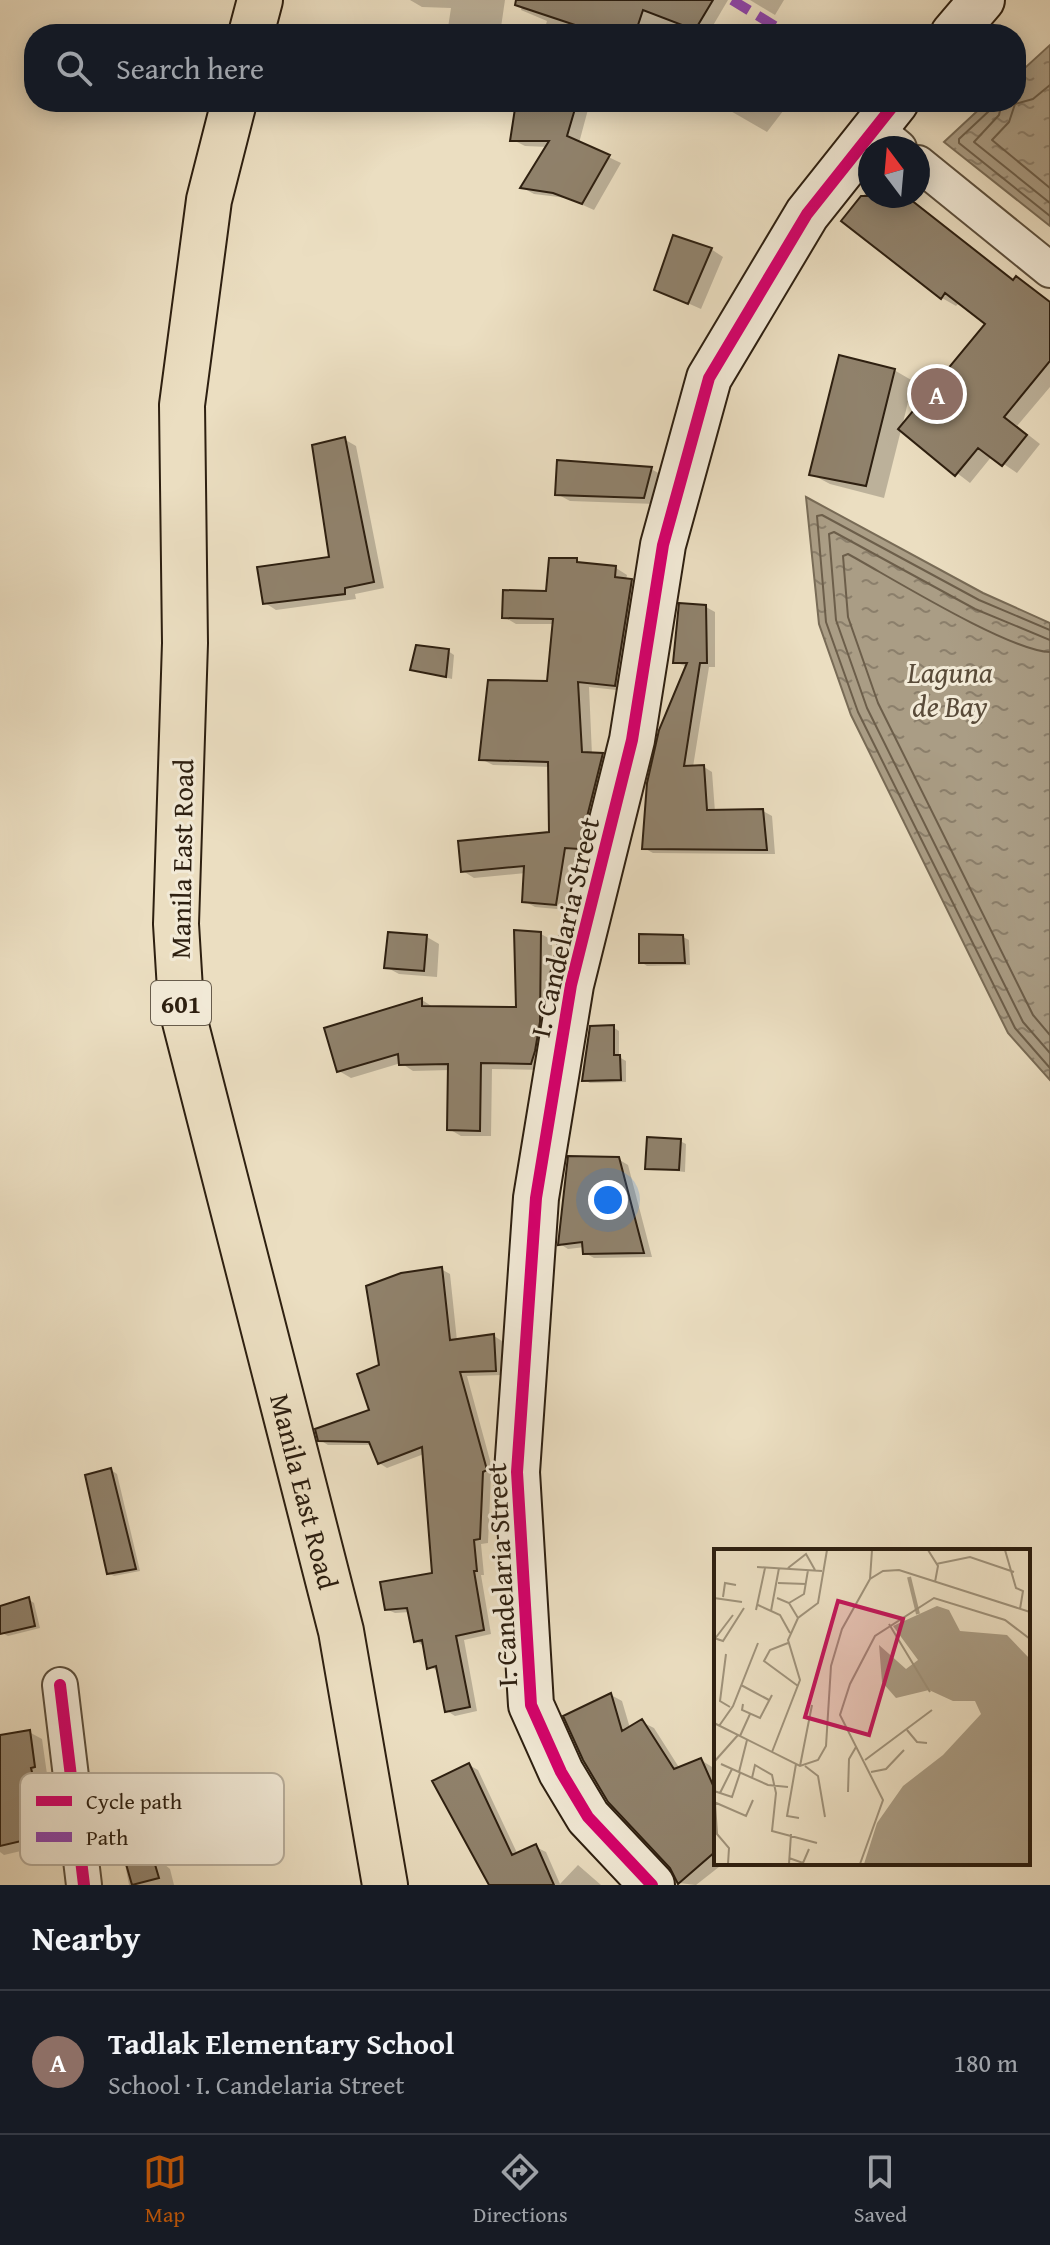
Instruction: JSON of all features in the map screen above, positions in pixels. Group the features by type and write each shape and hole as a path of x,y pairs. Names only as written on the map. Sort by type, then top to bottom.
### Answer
{"main road":[{"path":"254,24 260,0"},
{"name":"Manila East Road","path":"231,112 209,200 182,405 185,643 176,924 181,1006 341,1631 385,1885"}],"street":[{"path":"962,24 982,0"},
{"name":"I. Candelaria Street","path":"652,1885 588,1817 561,1772 531,1705 517,1472 536,1198 571,985 632,740 663,545 709,378 807,214 890,126"},
{"path":"930,173 1050,270"},
{"path":"60,1685 71,1773"},
{"path":"82,1865 84,1885"}],"water":[{"path":"1050,45 1050,226 944,142 976,112 1026,112 1026,67"},
{"name":"Laguna de Bay","path":"806,497 983,593 1050,623 1050,1080 1008,1033 851,715 819,624"}],"building":[{"path":"516,0 713,0 699,24 679,24 643,10 638,24 572,24 515,5"},
{"path":"514,112 574,112 567,136 610,155 582,204 553,193 520,188 549,141 510,141"},
{"path":"858,200 858,208 921,208 1013,280 1016,276 1050,302 1050,361 1004,417 1027,435 1002,466 978,448 955,476 898,429 985,324 945,293 941,299 841,221"},
{"path":"673,235 712,248 688,304 654,290"},
{"path":"839,355 895,369 866,486 809,475"},
{"path":"345,437 374,582 345,588 345,594 263,604 257,567 329,557 312,445"},
{"path":"557,460 652,467 644,498 555,495"},
{"path":"549,558 577,558 577,562 616,566 615,577 632,579 615,686 578,682 582,752 603,753 579,849 565,848 556,905 522,902 524,866 461,872 458,841 549,832 548,762 479,760 488,680 547,681 553,619 502,618 503,590 546,591"},
{"path":"679,603 706,605 707,663 700,663 684,766 704,765 707,810 763,809 767,850 642,849 647,783 659,730 687,663 673,663"},
{"path":"416,645 449,649 446,677 410,670"},
{"path":"514,930 541,932 540,1022 531,1064 481,1063 480,1131 447,1130 448,1064 399,1065 398,1054 337,1072 324,1028 422,998 422,1006 516,1007"},
{"path":"388,932 427,935 424,971 384,968"},
{"path":"639,934 683,935 685,963 639,963"},
{"path":"614,1025 614,1055 620,1055 621,1080 582,1081 590,1026"},
{"path":"647,1137 681,1139 679,1170 645,1169"},
{"path":"568,1156 619,1157 644,1253 583,1254 582,1242 558,1245"},
{"path":"442,1267 450,1340 494,1334 496,1371 460,1372 487,1470 483,1472 480,1539 474,1540 477,1571 474,1571 484,1630 456,1636 470,1707 445,1712 436,1666 427,1669 422,1640 414,1642 407,1608 385,1610 380,1582 432,1573 422,1447 378,1464 369,1442 318,1441 315,1429 369,1410 357,1374 379,1365 366,1286 401,1273"},
{"path":"111,1468 136,1569 107,1574 85,1475"},
{"path":"29,1597 35,1626 0,1634 0,1606"},
{"path":"611,1693 622,1731 642,1719 674,1769 701,1758 714,1787 714,1853 678,1884 670,1868 608,1802 583,1760 563,1716"},
{"path":"30,1730 35,1767 31,1768 32,1773 20,1773 20,1841 0,1846 0,1735"},
{"path":"469,1763 512,1855 536,1844 554,1885 489,1885 432,1781"},
{"path":"126,1865 155,1865 159,1878 132,1885"}],"marked path":[{"path":"732,0 772,24"}],"cycle path":[{"path":"652,1885 588,1817 561,1772 531,1705 517,1472 536,1198 571,985 632,740 663,545 709,378 807,214 888,112"},
{"path":"60,1685 71,1773"},
{"path":"82,1865 84,1885"}],"place":[{"name":"Tadlak Elementary School","path":"937,394"}]}
